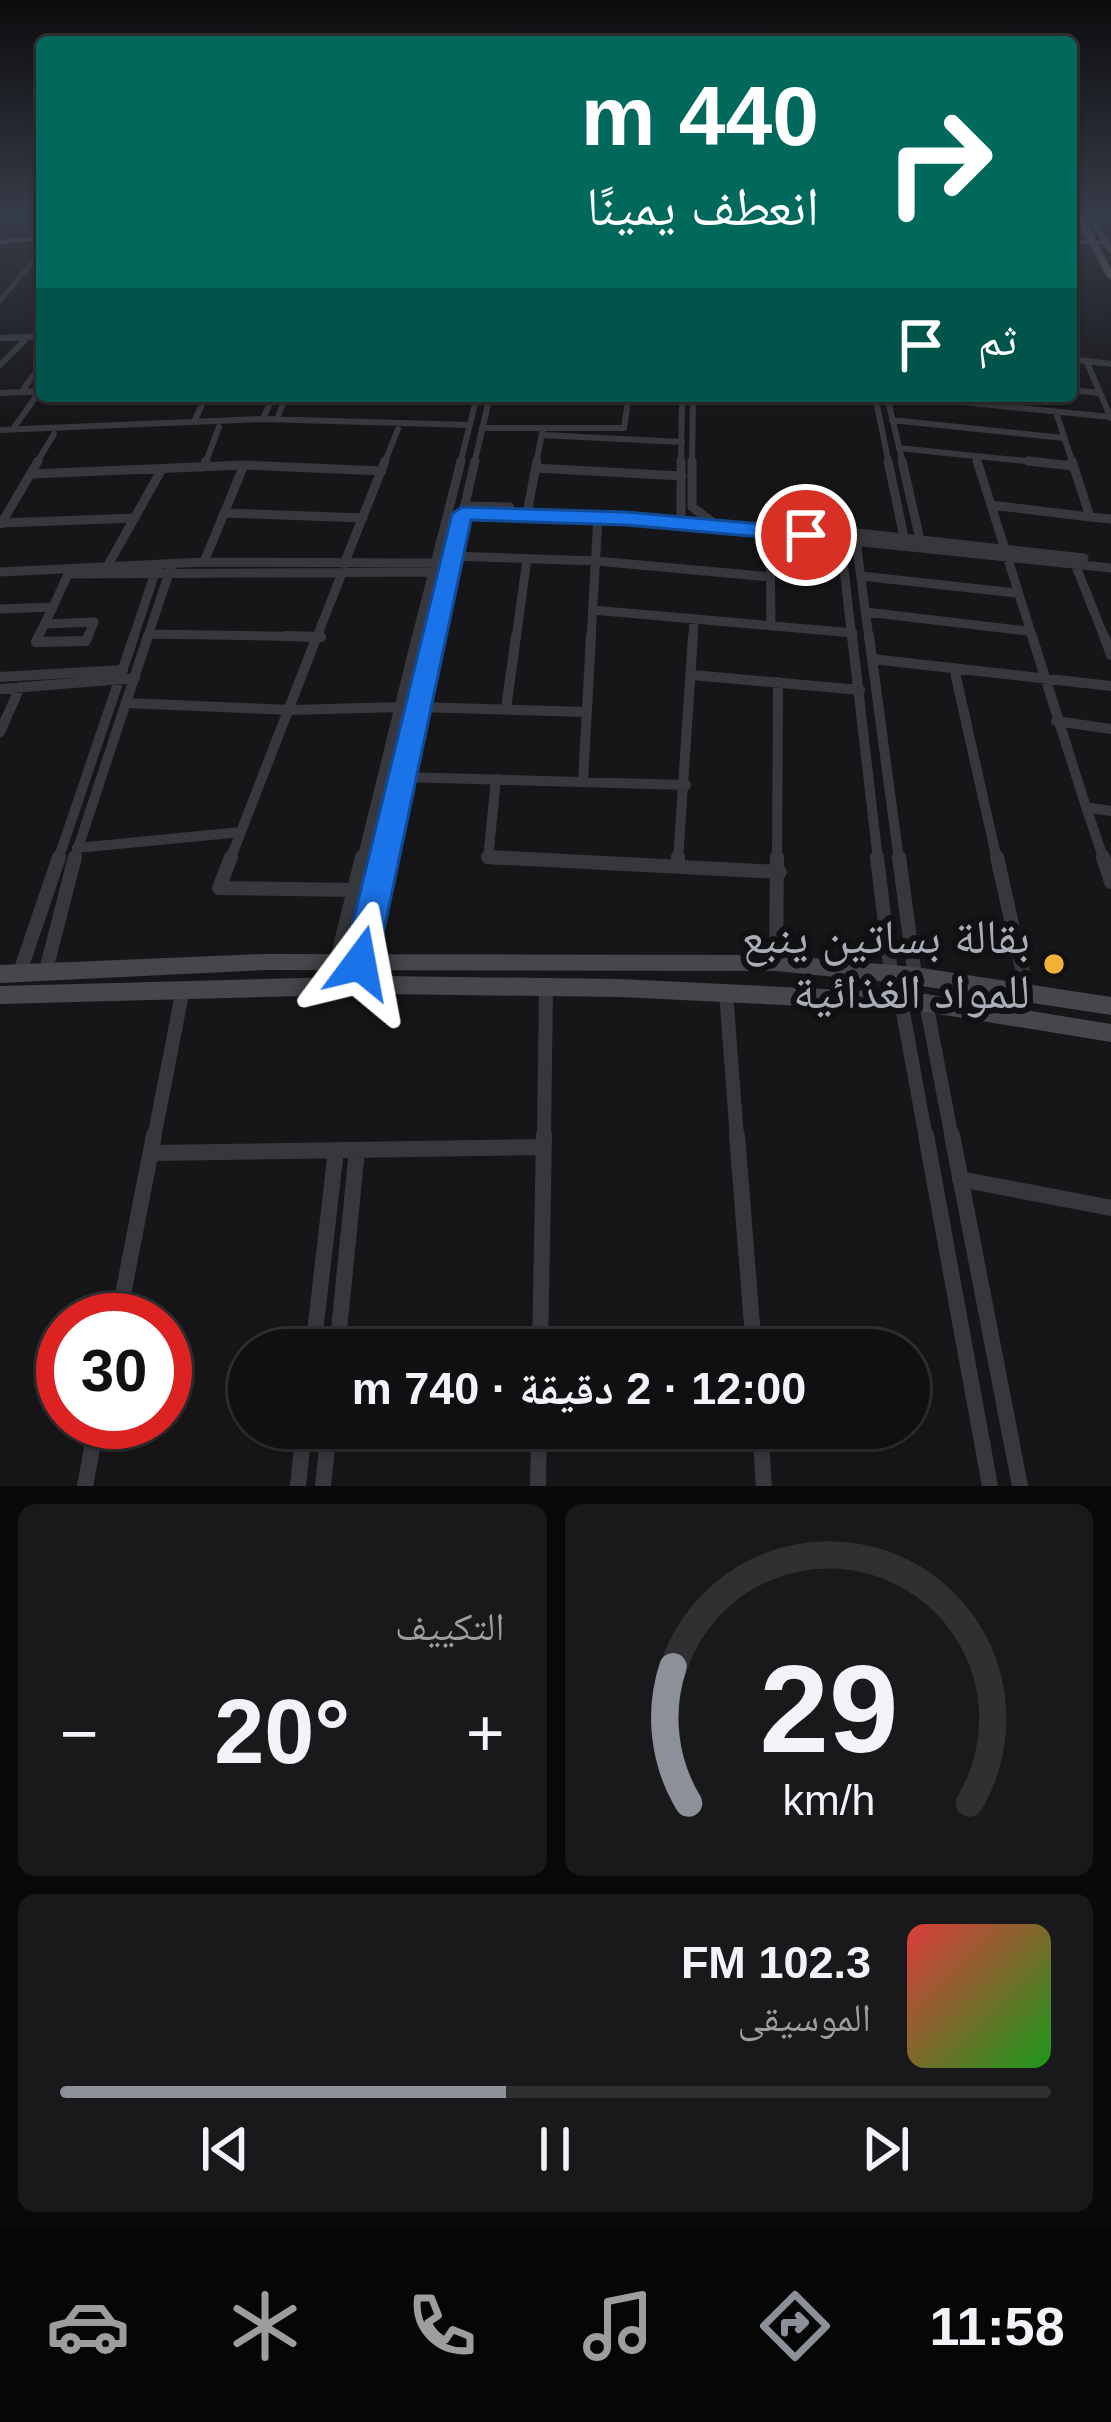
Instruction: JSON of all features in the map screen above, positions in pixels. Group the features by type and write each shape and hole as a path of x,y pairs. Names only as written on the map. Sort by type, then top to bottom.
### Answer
{"main road":[{"path":"10,973 336,963 776,963 915,976 1111,1006"},
{"path":"0,995 546,987 726,993 926,1003 1111,1033"}],"street":[{"path":"0,339 36,339"},
{"path":"0,339 36,340"},
{"path":"0,365 24,341"},
{"path":"1077,363 1111,366"},
{"path":"1077,363 1111,366"},
{"path":"977,402 1111,418 1088,365"},
{"path":"22,392 36,372"},
{"path":"0,393 36,391"},
{"path":"1077,391 1100,393"},
{"path":"13,429 36,398"},
{"path":"194,422 203,402"},
{"path":"263,419 270,402"},
{"path":"278,419 284,402"},
{"path":"336,963 433,568 483,402"},
{"path":"623,434 628,402"},
{"path":"681,520 682,402"},
{"path":"693,402 692,507 710,520"},
{"path":"876,402 905,541"},
{"path":"888,402 921,543"},
{"path":"1056,412 1090,517"},
{"path":"0,433 278,419 623,434 682,442"},
{"path":"892,420 1064,438"},
{"path":"0,433 219,427 473,428"},
{"path":"204,467 219,427"},
{"path":"360,963 463,510 473,428"},
{"path":"354,890 219,888 321,637 398,429"},
{"path":"527,508 543,431"},
{"path":"1,525 54,434"},
{"path":"899,448 1073,466"},
{"path":"975,456 1111,882"},
{"path":"31,474 244,465 382,472"},
{"path":"205,562 244,465"},
{"path":"535,468 682,476"},
{"path":"108,565 162,469"},
{"path":"991,505 1111,519"},
{"path":"463,510 527,508 840,534"},
{"path":"463,510 710,520 1111,565"},
{"path":"225,513 363,518"},
{"path":"583,781 598,517"},
{"path":"1,525 135,518"},
{"path":"770,531 771,626"},
{"path":"840,534 891,973"},
{"path":"855,536 915,976"},
{"path":"1004,552 1111,565"},
{"path":"452,556 596,561 771,578"},
{"path":"506,710 527,559"},
{"path":"0,576 205,562 343,568"},
{"path":"1075,564 1111,655"},
{"path":"0,576 108,565 433,568"},
{"path":"46,970 77,848 151,634 163,568"},
{"path":"10,973 163,568"},
{"path":"46,624 94,622 86,641 36,642 68,574"},
{"path":"861,576 1016,593"},
{"path":"0,609 53,608"},
{"path":"593,610 853,633"},
{"path":"866,612 1028,631"},
{"path":"676,866 686,785 694,619"},
{"path":"151,634 321,637"},
{"path":"872,659 1111,686"},
{"path":"954,668 1027,991"},
{"path":"0,688 136,673"},
{"path":"692,674 860,690"},
{"path":"0,677 119,675"},
{"path":"776,963 778,682"},
{"path":"0,732 20,688"},
{"path":"126,703 291,710 399,707"},
{"path":"418,707 587,712"},
{"path":"1057,721 1111,729"},
{"path":"402,777 686,785"},
{"path":"496,779 488,859 779,872"},
{"path":"1086,807 1111,811"},
{"path":"77,848 242,832"},
{"path":"540,1329 546,987"},
{"path":"123,1293 183,989"},
{"path":"726,993 752,1329"},
{"path":"901,1001 989,1486"},
{"path":"926,1003 1020,1486"},
{"path":"151,1153 543,1148"},
{"path":"315,1329 336,1150"},
{"path":"339,1329 357,1150"},
{"path":"960,1179 1111,1208"},
{"path":"85,1486 93,1449"},
{"path":"298,1486 302,1449"},
{"path":"323,1486 327,1449"},
{"path":"538,1486 539,1449"},
{"path":"761,1449 764,1486"}],"place":[{"name":"بقالة بساتين ينبع للمواد الغذائية","path":"1054,964"}],"route":[{"path":"360,963 462,514 626,519 806,535"}]}
